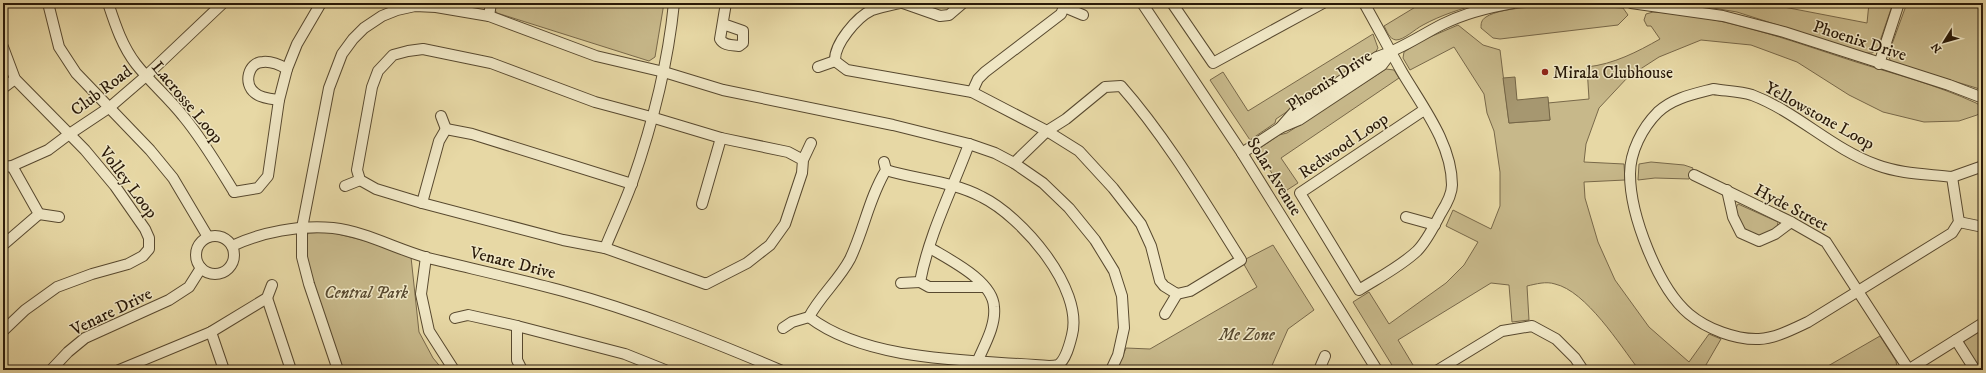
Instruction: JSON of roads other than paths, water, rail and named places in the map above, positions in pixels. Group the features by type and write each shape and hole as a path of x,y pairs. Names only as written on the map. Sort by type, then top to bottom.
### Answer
{"street":[{"path":"48,3 60,47 76,73 150,150 173,178 208,237"},
{"name":"Lacrosse Loop","path":"108,3 114,22 126,48 146,76 163,92 205,143 233,197 258,188 268,176 279,100 287,69 297,44 321,3"},
{"name":"Club Road","path":"7,166 48,150 68,134 110,107 146,76 223,3"},
{"path":"489,16 491,3"},
{"path":"605,248 632,184 644,147 664,72 674,3"},
{"path":"723,24 726,3"},
{"path":"835,61 835,54 838,45 860,19 874,10 900,3"},
{"path":"903,3 940,16 949,15 963,3"},
{"name":"Solar Avenue","path":"1142,3 1242,153 1377,370"},
{"path":"1172,3 1213,62 1323,3"},
{"name":"Redwood Loop","path":"1364,3 1442,142 1450,170 1452,186 1446,204 1435,225 1417,251 1394,269 1359,290 1300,193 1424,110"},
{"name":"Phoenix Drive","path":"1242,153 1280,128 1299,120 1382,65 1391,53 1445,23 1513,3"},
{"name":"Phoenix Drive","path":"1631,3 1723,16 1784,32 1879,64 1949,85 1983,98"},
{"path":"1879,64 1900,3"},
{"path":"972,92 978,79 985,72 1061,14 1063,5 1083,15"},
{"path":"338,370 309,284 302,257 302,228 329,88 342,54 353,38 364,28 382,16 397,10 415,6 436,7 489,16 596,56 664,72 723,90 893,125 970,144 995,153 1014,163 1043,183 1069,208 1095,240 1114,271 1122,296 1124,328 1118,355 1111,370"},
{"path":"3,47 15,79 3,88"},
{"path":"803,160 788,152 721,138 594,102 491,63 424,49 394,55 378,71 372,87 357,170 360,180 376,189 422,203 562,240 605,248 706,284 747,263 770,245 784,224 802,173 803,160 811,143"},
{"path":"279,100 255,93 249,85 248,75 253,66 261,61 272,62 287,69"},
{"path":"818,67 835,61"},
{"path":"835,61 848,70 972,92 1048,131 1079,151 1113,188 1141,224 1150,246 1160,281 1164,286 1177,294 1190,291 1241,260 1204,202 1138,105 1121,86 1104,87 1066,119 1048,131 1014,163"},
{"name":"Volley Loop","path":"3,331 25,310 57,287 92,274 128,264 143,256 149,249 149,238 145,229 116,186 100,167 15,79"},
{"name":"Yellowstone Loop","path":"1959,222 1952,233 1808,322 1784,333 1760,339 1732,336 1709,326 1689,314 1664,284 1646,249 1635,212 1630,174 1633,154 1642,132 1658,112 1681,97 1713,89 1751,95 1790,114 1841,148 1877,165 1906,173 1952,177 1983,166"},
{"path":"441,116 446,129"},
{"path":"446,129 472,134 632,184"},
{"path":"422,203 439,141 446,129"},
{"path":"702,204 721,138"},
{"path":"920,282 923,268 945,204 970,144"},
{"path":"7,166 39,214 59,217"},
{"path":"783,328 792,322 809,317 849,260 868,205 885,166 902,175 954,185 984,197 1026,231 1055,270 1066,290 1073,313 1072,334 1064,358 1057,365 978,360 898,352 850,340 821,326 809,317"},
{"name":"Hyde Street","path":"1694,175 1727,190 1826,242 1909,370"},
{"path":"1952,177 1959,222 1983,227"},
{"path":"345,186 360,180"},
{"path":"1727,190 1733,217 1741,233 1759,241 1775,234 1790,222"},
{"path":"3,245 39,214"},
{"path":"1406,217 1435,225"},
{"name":"Venare Drive","path":"232,246 247,239 274,232 302,228 332,228 349,231 369,236 426,257 564,291 635,313 716,343 780,370"},
{"path":"219,236 224,238 232,246 234,258 232,264 224,272 212,274 201,268 196,257 196,251 202,240 208,237 219,236"},
{"path":"930,248 975,277 991,297 994,307 993,322 978,360"},
{"path":"426,257 421,294 429,331 454,370"},
{"name":"Venare Drive","path":"51,370 68,352 85,338 170,300 189,287 201,268"},
{"path":"902,283 920,282 929,287 984,287"},
{"path":"119,370 211,332 267,298 272,285"},
{"path":"1165,314 1177,294"},
{"path":"267,298 290,370"},
{"path":"455,318 468,315 517,326 624,354 665,370"},
{"path":"1909,370 1983,323"},
{"path":"517,326 516,360 522,370"},
{"path":"1438,370 1502,331 1532,326 1556,339 1575,358 1583,370"},
{"path":"211,332 224,370"},
{"path":"1956,340 1976,370 1983,366"},
{"path":"1319,370 1325,356"}],"place":[{"name":"Mirala Clubhouse","path":"1545,72"}],"park label":[{"name":"Central Park","path":"366,292"},
{"name":"Me Zone","path":"1247,334"}]}
